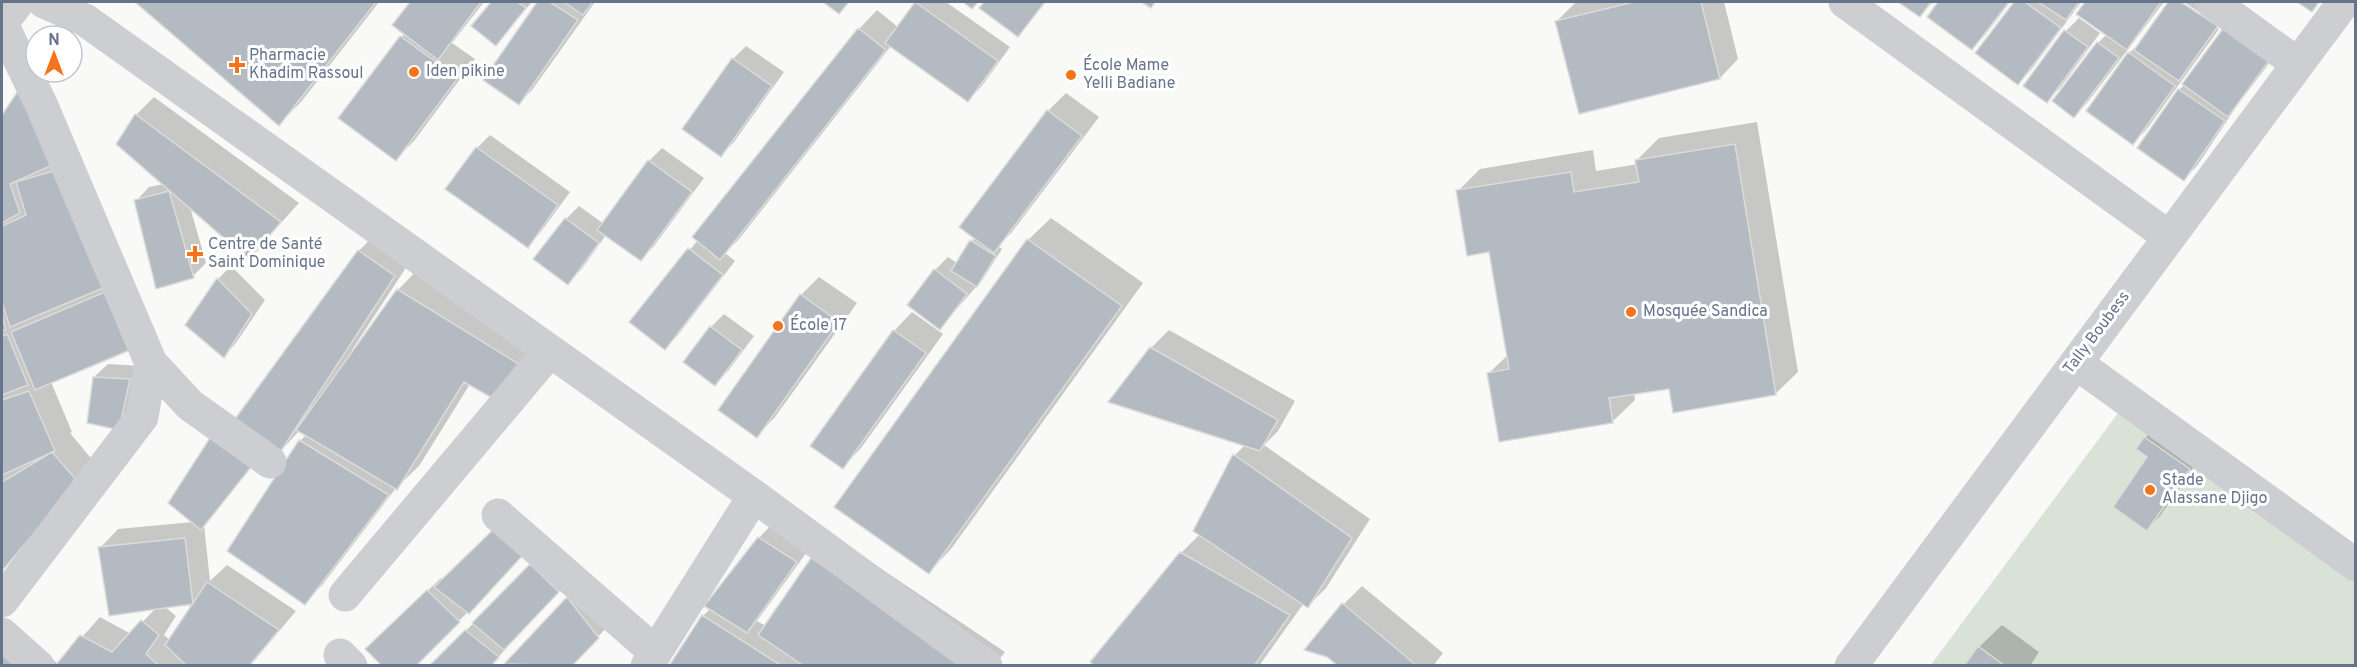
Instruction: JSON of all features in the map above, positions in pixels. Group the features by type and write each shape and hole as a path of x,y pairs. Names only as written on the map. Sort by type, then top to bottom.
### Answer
{"street":[{"path":"18,2 2,24 41,104 151,363 190,405 270,462"},
{"path":"44,2 78,11 754,496 986,666"},
{"path":"1845,2 2169,237"},
{"path":"2212,2 2298,64"},
{"name":"Tally Boubess","path":"1851,666 2344,2"},
{"path":"345,595 550,351"},
{"path":"2,601 142,417 151,363"},
{"path":"2076,363 2355,565"},
{"path":"498,515 651,659 754,496"},
{"path":"2,634 38,666"}],"shaded area":[{"name":"Stade Alassane Djigo","path":"2124,405 2355,575 2355,665 1930,666"}],"building":[{"path":"135,2 376,2 279,126"},
{"path":"410,2 481,2 438,60 392,25"},
{"path":"491,2 517,2 526,8 496,46 471,26"},
{"path":"537,2 550,2 578,20 519,105 483,80"},
{"path":"564,2 593,2 583,15"},
{"path":"823,2 849,2 839,14"},
{"path":"915,2 998,61 968,102 885,43"},
{"path":"963,2 978,2 972,9"},
{"path":"984,2 1045,2 1018,37 979,8"},
{"path":"1141,2 1155,2 1151,8"},
{"path":"1634,2 1701,2 1720,79 1579,114 1555,21"},
{"path":"1898,2 1931,2 1920,17"},
{"path":"1938,2 2009,2 1972,50 1927,17"},
{"path":"2014,2 2025,2 2061,28 2018,85 1975,53"},
{"path":"2038,2 2079,2 2066,20"},
{"path":"2085,2 2161,2 2127,50 2076,14"},
{"path":"2168,2 2181,2 2218,26 2179,81 2134,50"},
{"path":"2297,2 2319,2 2312,12"},
{"path":"2225,26 2271,58 2228,117 2182,84"},
{"path":"858,28 886,50 720,260 692,237"},
{"path":"2064,30 2088,47 2047,103 2023,86"},
{"path":"400,36 458,78 396,161 338,118"},
{"path":"2097,42 2119,58 2074,118 2052,101"},
{"path":"2128,52 2175,86 2133,145 2086,111"},
{"path":"732,58 772,86 721,157 682,129"},
{"path":"2178,89 2225,121 2184,181 2137,148"},
{"path":"18,91 57,163 10,184 20,213 2,223 2,115"},
{"path":"1047,110 1082,136 994,253 959,227"},
{"path":"135,114 281,222 249,260 116,144"},
{"name":"Mosquée Sandica","path":"1735,144 1776,395 1673,413 1669,389 1609,398 1613,423 1499,442 1487,373 1509,369 1489,252 1467,256 1456,190 1571,172 1574,192 1639,182 1635,160"},
{"path":"476,147 558,205 528,248 445,189"},
{"path":"648,160 692,192 641,261 597,230"},
{"path":"57,170 103,288 10,327 2,303 2,226 26,215 16,182"},
{"path":"169,191 194,278 156,289 134,200"},
{"path":"565,218 599,243 568,285 533,259"},
{"path":"1027,239 1122,306 929,574 834,507"},
{"path":"970,240 996,256 977,287 951,271"},
{"path":"688,248 723,275 665,350 629,322"},
{"path":"358,250 395,276 277,457 235,419"},
{"path":"934,269 967,294 940,330 907,305"},
{"path":"217,278 252,314 224,358 185,325"},
{"path":"397,289 522,366 496,400 464,382 397,490 296,430"},
{"path":"107,291 130,350 35,390 11,332"},
{"path":"800,294 839,322 757,438 718,410"},
{"path":"2,316 6,329 2,331"},
{"path":"710,326 742,350 715,386 683,362"},
{"path":"893,330 926,353 843,469 810,446"},
{"path":"7,334 28,385 2,395 2,336"},
{"path":"1150,347 1278,420 1260,451 1108,402"},
{"path":"93,377 130,379 119,430 87,423"},
{"path":"29,391 55,451 2,475 2,400"},
{"path":"217,427 259,457 201,530 168,503"},
{"path":"2144,437 2190,469 2147,531 2113,507 2147,457 2136,449"},
{"path":"299,440 389,495 305,605 227,551"},
{"path":"52,452 78,482 2,571 2,482"},
{"path":"1233,454 1352,538 1308,608 1193,531"},
{"path":"498,525 523,555 469,614 434,587"},
{"path":"758,537 797,562 747,633 704,606"},
{"path":"185,538 193,604 109,616 98,547"},
{"path":"1180,552 1290,615 1254,666 1095,666 1090,662"},
{"path":"811,558 971,666 804,666 758,635"},
{"path":"530,564 559,592 504,650 472,623"},
{"path":"207,582 279,630 249,666 187,666 165,645"},
{"path":"427,590 460,622 416,666 382,666 365,649"},
{"path":"567,597 599,638 572,666 504,664"},
{"path":"1342,603 1417,666 1338,666 1327,657 1304,650"},
{"path":"702,615 782,666 669,666"},
{"path":"141,620 159,635 146,654 159,666 55,666 80,635 112,652"},
{"path":"465,630 499,657 491,666 429,666"},
{"path":"1978,646 2005,666 1964,666"},
{"path":"2,649 21,666 2,666"}],"place":[{"name":"Pharmacie Khadim Rassoul","path":"237,65"},
{"name":"Iden pikine","path":"414,72"},
{"name":"École Mame Yelli Badiane","path":"1071,75"},
{"name":"Centre de Santé Saint Dominique","path":"195,254"},
{"name":"Mosquée Sandica","path":"1631,312"},
{"name":"École 17","path":"778,326"},
{"name":"Stade Alassane Djigo","path":"2150,490"}]}
